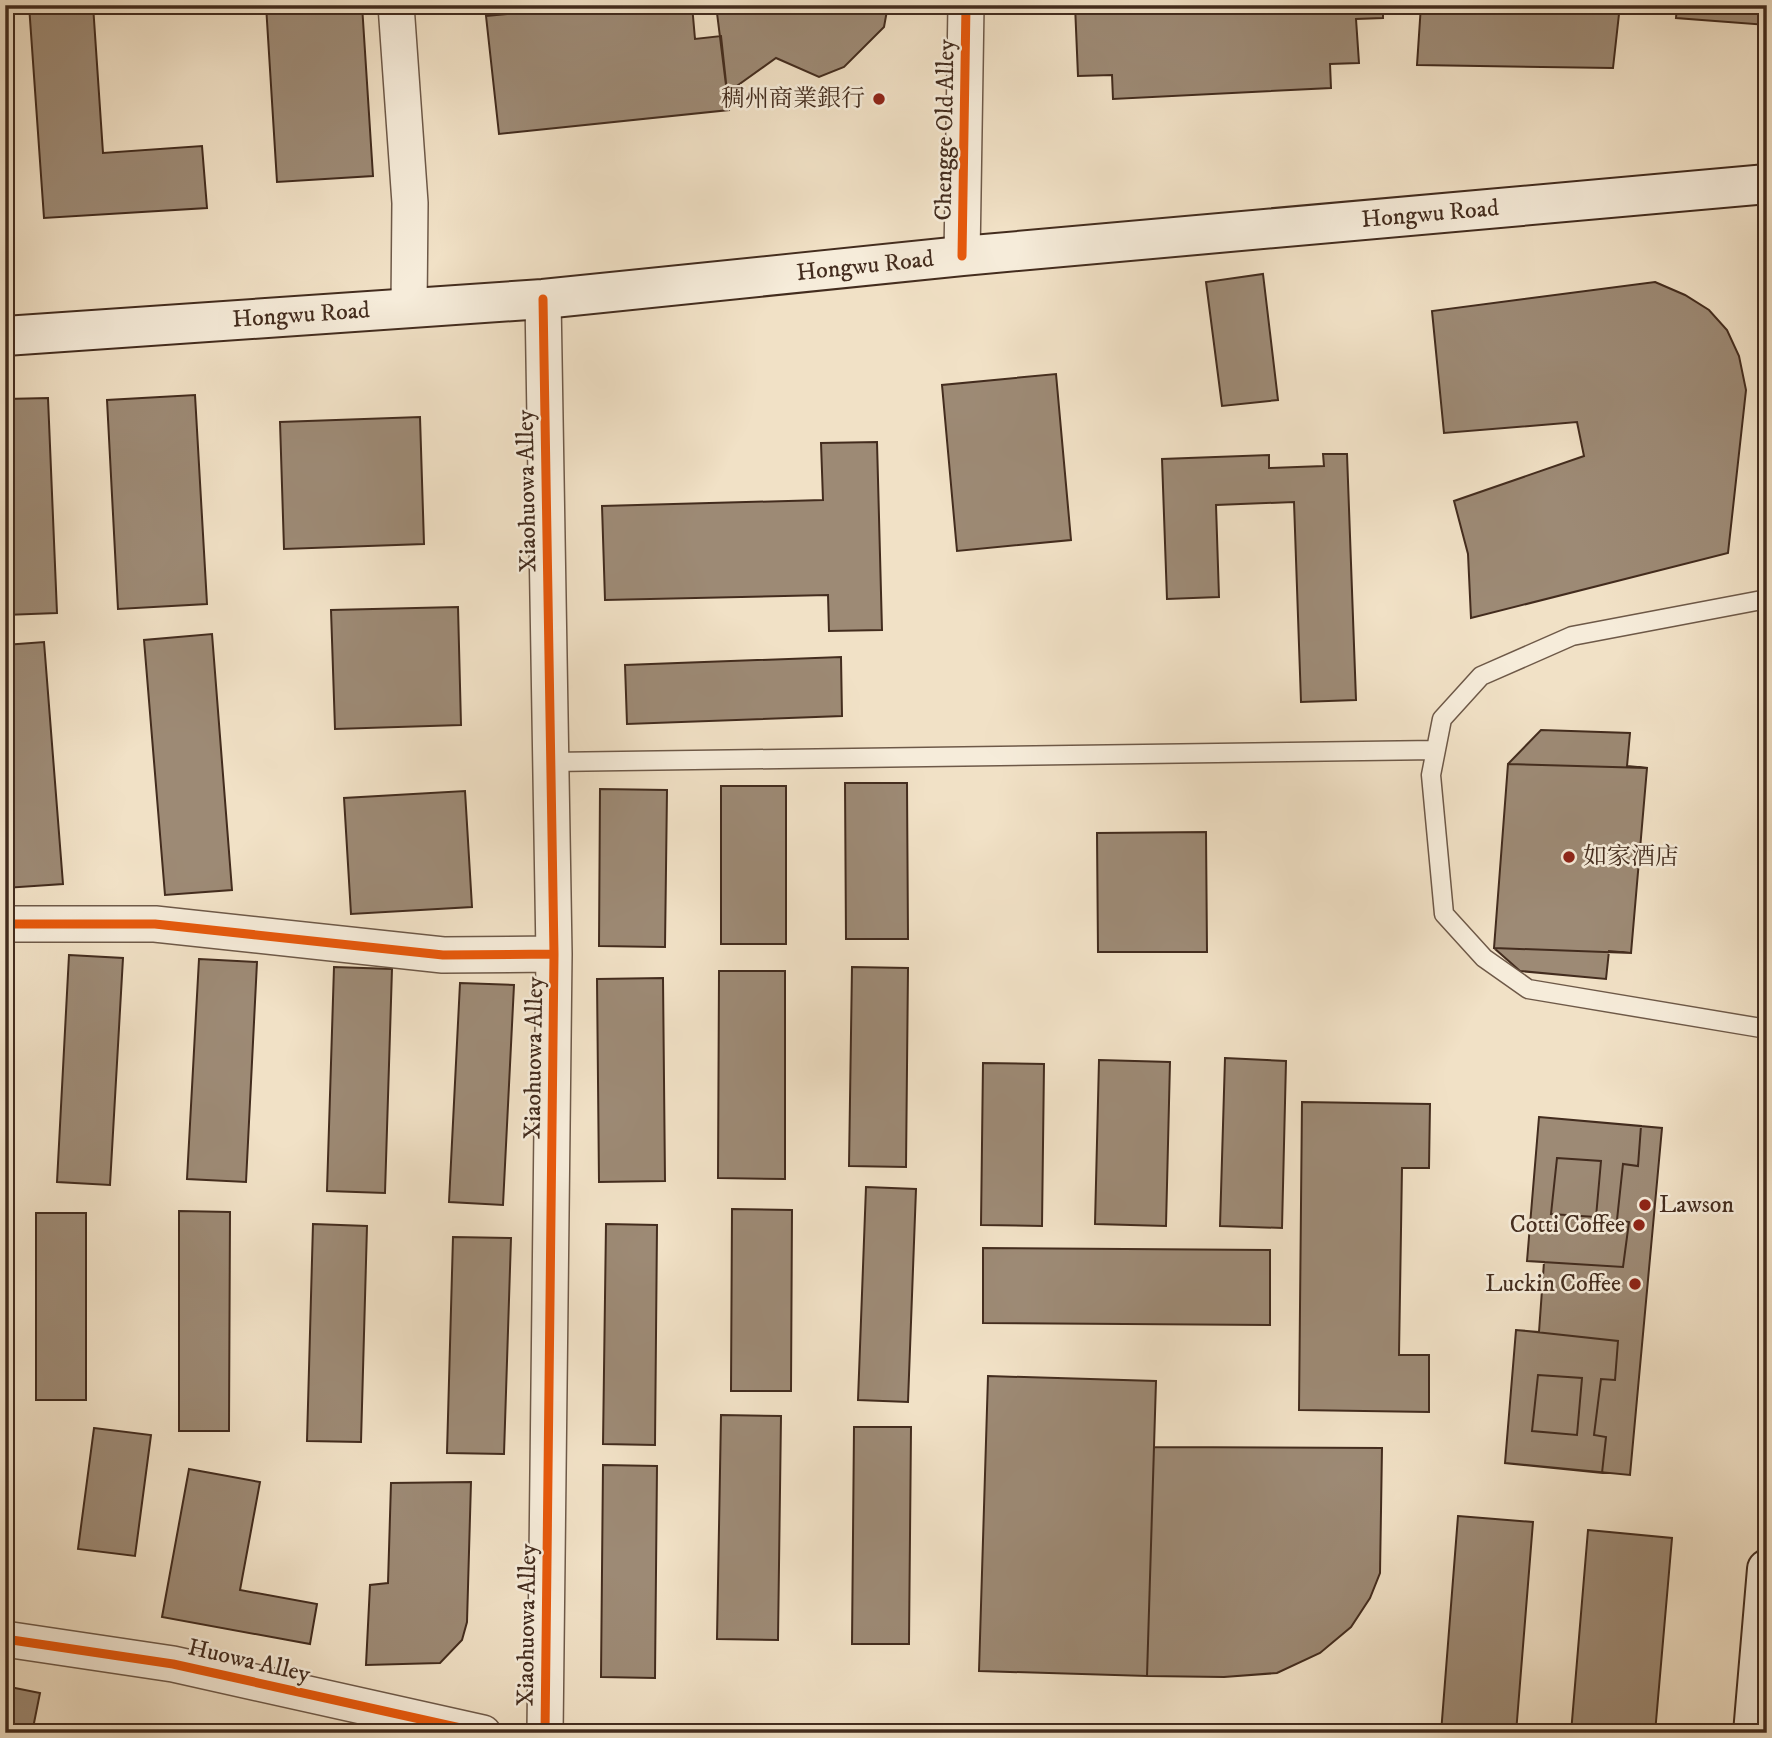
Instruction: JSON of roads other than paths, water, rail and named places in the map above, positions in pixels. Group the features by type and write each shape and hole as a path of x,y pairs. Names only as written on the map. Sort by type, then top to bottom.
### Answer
{"main road":[{"name":"Hongwu Road","path":"5,336 542,299 962,256 1767,184"},
{"path":"1753,1733 1767,1569"}],"street":[{"path":"396,5 410,203 409,308"},
{"name":"Chengge Old Alley","path":"962,256 966,5"},
{"name":"Xiaohuowa Alley","path":"542,299 554,954 545,1733"},
{"path":"5,924 155,924 443,955 554,954"},
{"name":"Huowa Alley","path":"5,1639 173,1664 483,1733"}],"lane":[{"path":"1767,599 1572,636 1481,676 1442,719 1431,775 1444,914 1485,958 1528,989 1767,1029"},
{"path":"551,762 1436,750"}],"place":[{"name":"稠州商業銀行","path":"879,99"},
{"name":"如家酒店","path":"1569,857"},
{"name":"Lawson","path":"1645,1205"},
{"name":"Cotti Coffee","path":"1639,1225"},
{"name":"Luckin Coffee","path":"1635,1284"}]}
